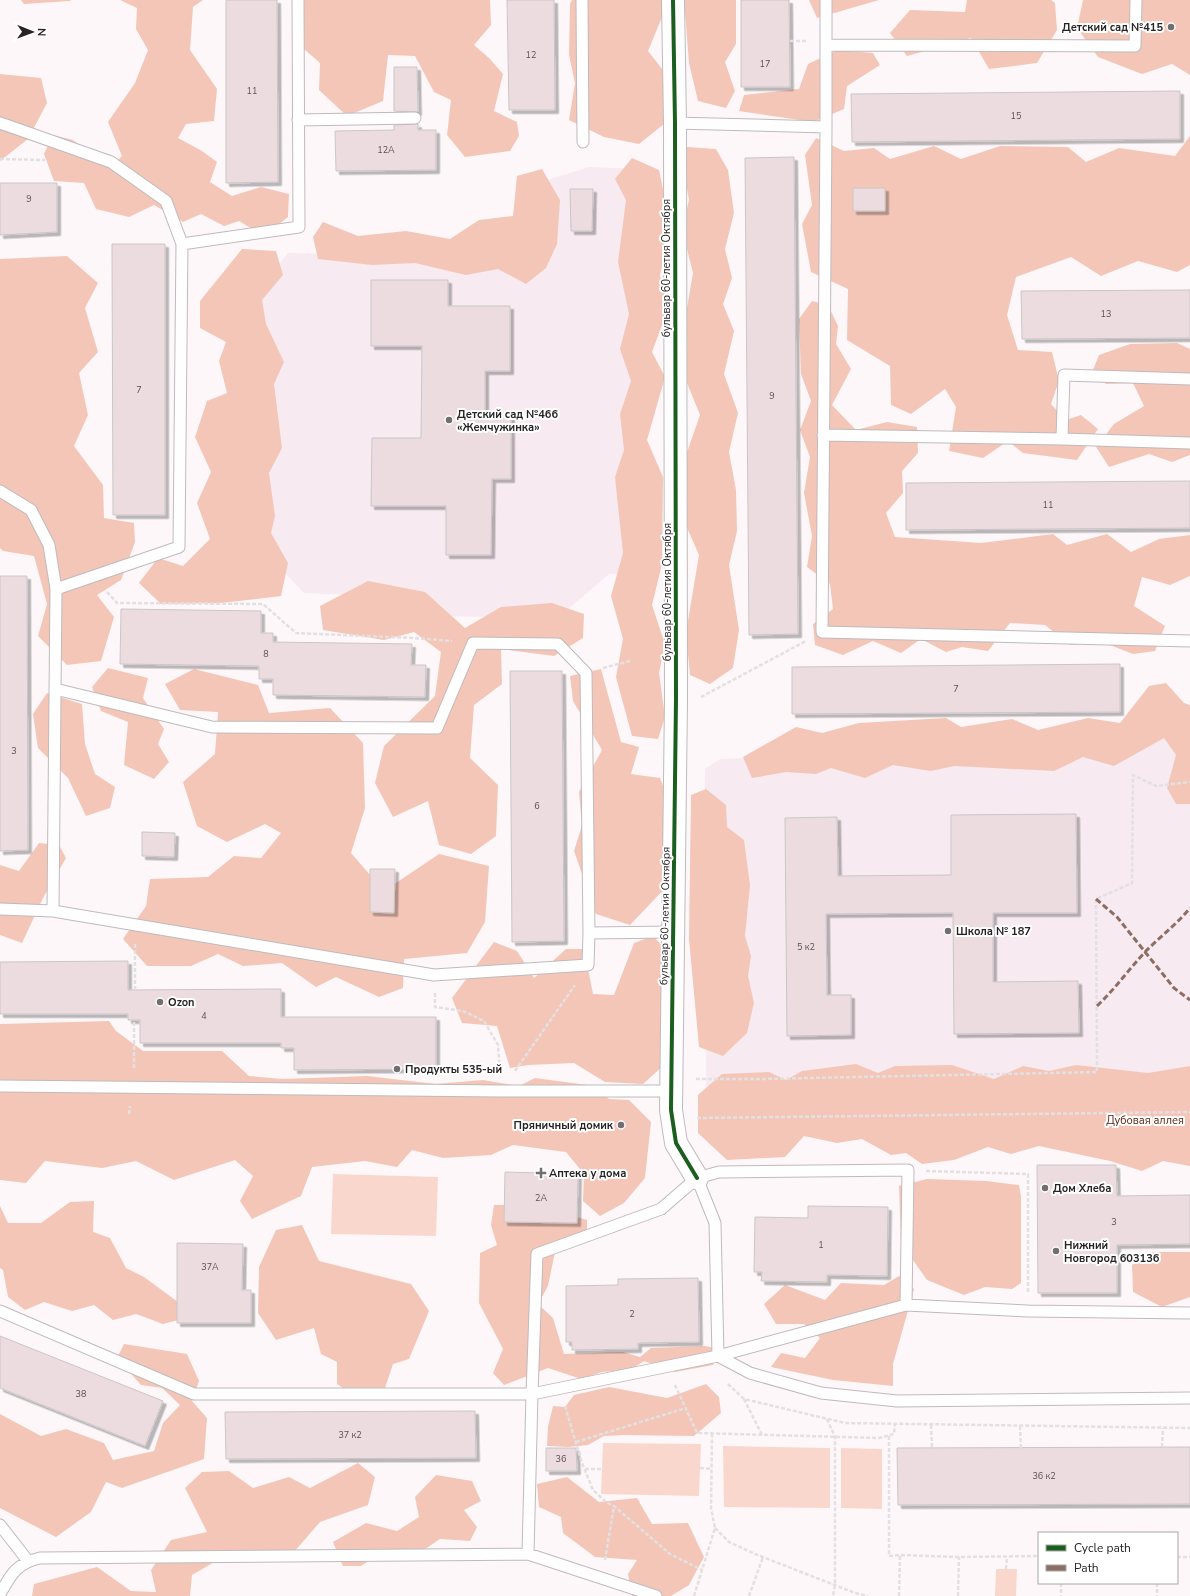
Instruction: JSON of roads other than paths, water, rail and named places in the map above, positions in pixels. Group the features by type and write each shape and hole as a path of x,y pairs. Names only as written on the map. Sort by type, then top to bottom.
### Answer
{"street":[{"name":"бульвар 60-летия Октября","path":"673,0 675,123 676,699 671,1110 676,1142 698,1178"}],"lane":[{"path":"182,244 299,227 298,0"},
{"path":"582,0 583,142"},
{"path":"826,0 822,632 1190,641"},
{"path":"826,45 1135,46 1136,0"},
{"path":"298,120 415,118"},
{"path":"0,123 111,162 166,201 182,244 179,547 56,589"},
{"path":"675,123 826,127"},
{"path":"1062,439 1064,375 1190,379"},
{"path":"823,435 1062,439 1190,443"},
{"path":"0,491 31,510 49,545 56,589 53,911"},
{"path":"0,909 53,911 434,975 588,965 589,933 586,673 558,644 473,643 437,728 212,727 55,689"},
{"path":"589,933 673,932"},
{"path":"0,1086 501,1091 672,1091"},
{"path":"528,1554 537,1254 661,1209 698,1178 719,1172 908,1170 906,1305"},
{"path":"698,1178 715,1223 718,1356"},
{"path":"0,1311 194,1394 532,1394 718,1356 906,1305 1028,1311 1190,1313"},
{"path":"718,1356 750,1373 821,1393 897,1401 1190,1398"},
{"path":"0,1525 28,1561"},
{"path":"0,1594 9,1578 19,1567 28,1561 40,1558 528,1554 656,1596"}],"place":[{"name":"Детский сад №415","path":"1171,27"},
{"name":"Детский сад №466 «Жемчужинка»","path":"449,420"},
{"name":"Школа № 187","path":"948,931"},
{"name":"Ozon","path":"160,1002"},
{"name":"Продукты 535-ый","path":"397,1069"},
{"name":"Пряничный домик","path":"621,1125"},
{"name":"Аптека у дома","path":"541,1173"},
{"name":"Дом Хлеба","path":"1045,1188"},
{"name":"Нижний Новгород 603136","path":"1056,1251"}],"park label":[{"name":"Дубовая аллея","path":"1145,1120"}]}
